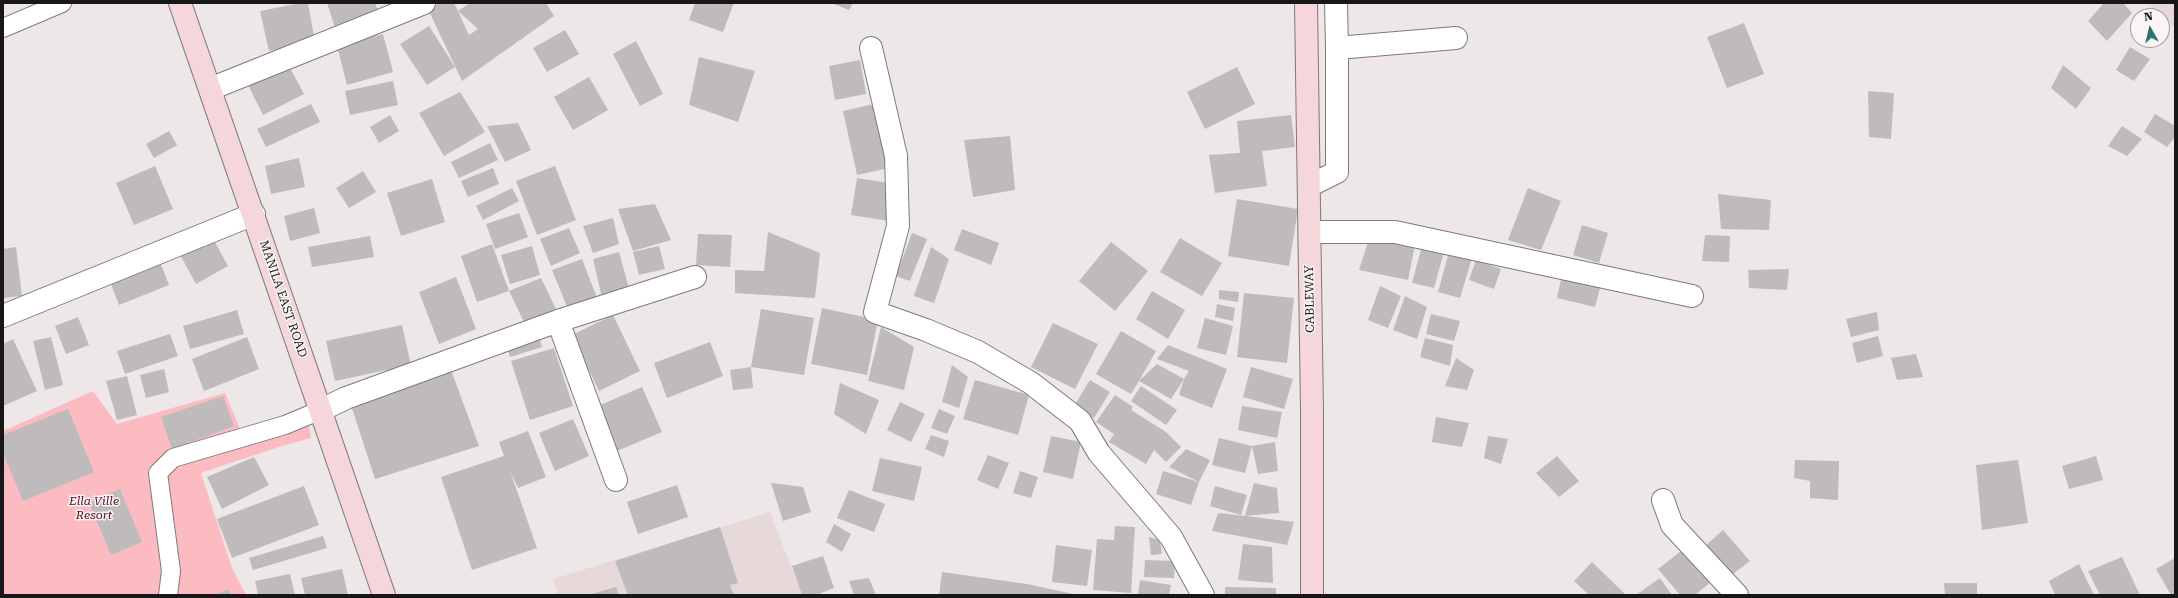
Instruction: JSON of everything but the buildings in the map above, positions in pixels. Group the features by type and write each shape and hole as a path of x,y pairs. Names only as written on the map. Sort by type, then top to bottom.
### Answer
{"main road":[{"name":"MANILA EAST ROAD","path":"180,3 254,214 384,595"},
{"name":"CABLEWAY","path":"1306,3 1310,232 1312,595"}],"street":[{"path":"210,89 424,3"},
{"path":"1309,186 1337,172 1336,3"},
{"path":"1337,48 1456,38"},
{"path":"871,48 896,156 898,226 875,312 926,330 978,352 1031,382 1080,421 1099,453 1171,537 1203,595"},
{"path":"3,316 254,214"},
{"path":"1310,232 1395,232 1692,296"},
{"path":"321,410 346,398 558,321 695,277"},
{"path":"558,321 616,480"},
{"path":"1663,500 1672,525 1737,595"}],"lane":[{"path":"3,28 62,3"},
{"path":"168,595 171,571 158,473 173,458 285,425 321,410"}],"shaded area":[{"path":"2146,3 2175,3 2175,28 2170,24 2170,8 2151,8"},
{"path":"770,512 802,595 558,595 553,579"}],"green space":[{"name":"Ella Ville Resort","path":"93,391 117,424 225,393 240,429 306,408 311,438 201,473 232,568 246,595 3,595 3,431"}]}
